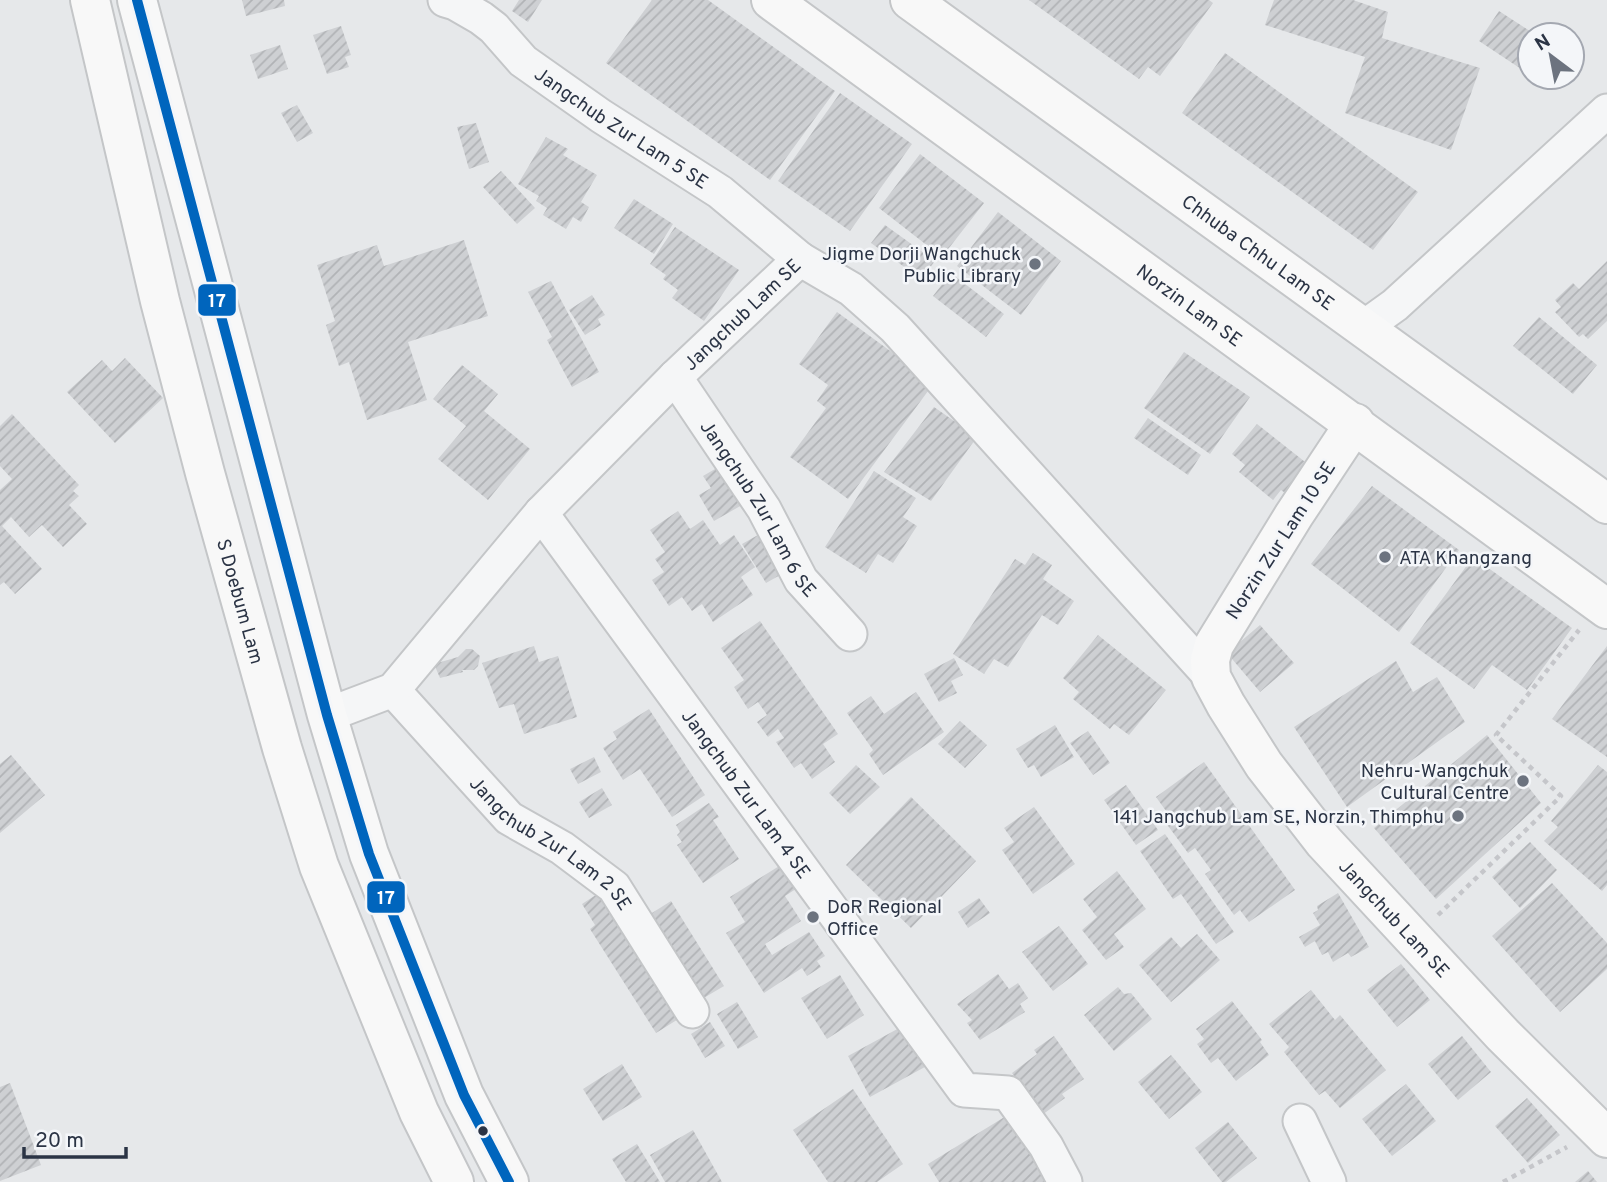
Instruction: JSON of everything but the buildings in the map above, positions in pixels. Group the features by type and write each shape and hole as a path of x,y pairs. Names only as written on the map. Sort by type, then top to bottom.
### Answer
{"main road":[{"name":"S Doebum Lam","path":"90,0 160,301 212,499 286,761 319,866 419,1112 454,1182"},
{"path":"137,0 327,715 374,867 464,1095 509,1182"},
{"name":"Norzin Lam SE","path":"771,0 1355,423 1603,607"},
{"name":"Chhuba Chhu Lam SE","path":"910,0 1607,504"},
{"name":"Norzin Zur Lam 10 SE","path":"1211,668 1214,645 1222,630 1355,423"},
{"name":"Jangchub Lam SE","path":"1211,668 1226,705 1264,765 1324,842 1503,1035 1603,1133"}],"street":[{"name":"Jangchub Zur Lam 5 SE","path":"445,0 481,18 494,28 523,61 601,116 720,192 800,259"},
{"path":"1363,328 1395,304 1607,111"},
{"name":"Jangchub Lam SE","path":"327,715 393,690 541,513 675,377 800,259 851,289 895,328 1211,668"},
{"name":"Jangchub Zur Lam 6 SE","path":"675,377 764,509 802,580 850,634"},
{"name":"Jangchub Zur Lam 4 SE","path":"541,513 964,1090 1008,1093 1045,1146 1065,1182"},
{"name":"Jangchub Zur Lam 2 SE","path":"393,690 509,818 562,849 614,887 692,1011"},
{"path":"1300,1121 1329,1182"}],"path":[{"path":"1414,937 1561,796 1496,735 1603,607"},
{"path":"1503,1182 1603,1133"}],"transit line":[{"name":"17","path":"137,0 327,715 369,854 464,1095 509,1182"}],"place":[{"name":"Jigme Dorji Wangchuck Public Library","path":"1035,264"},
{"name":"ATA Khangzang","path":"1385,557"},
{"name":"Nehru-Wangchuk Cultural Centre","path":"1523,781"},
{"name":"141 Jangchub Lam SE, Norzin, Thimphu","path":"1458,816"},
{"name":"DoR Regional Office","path":"813,917"}]}
